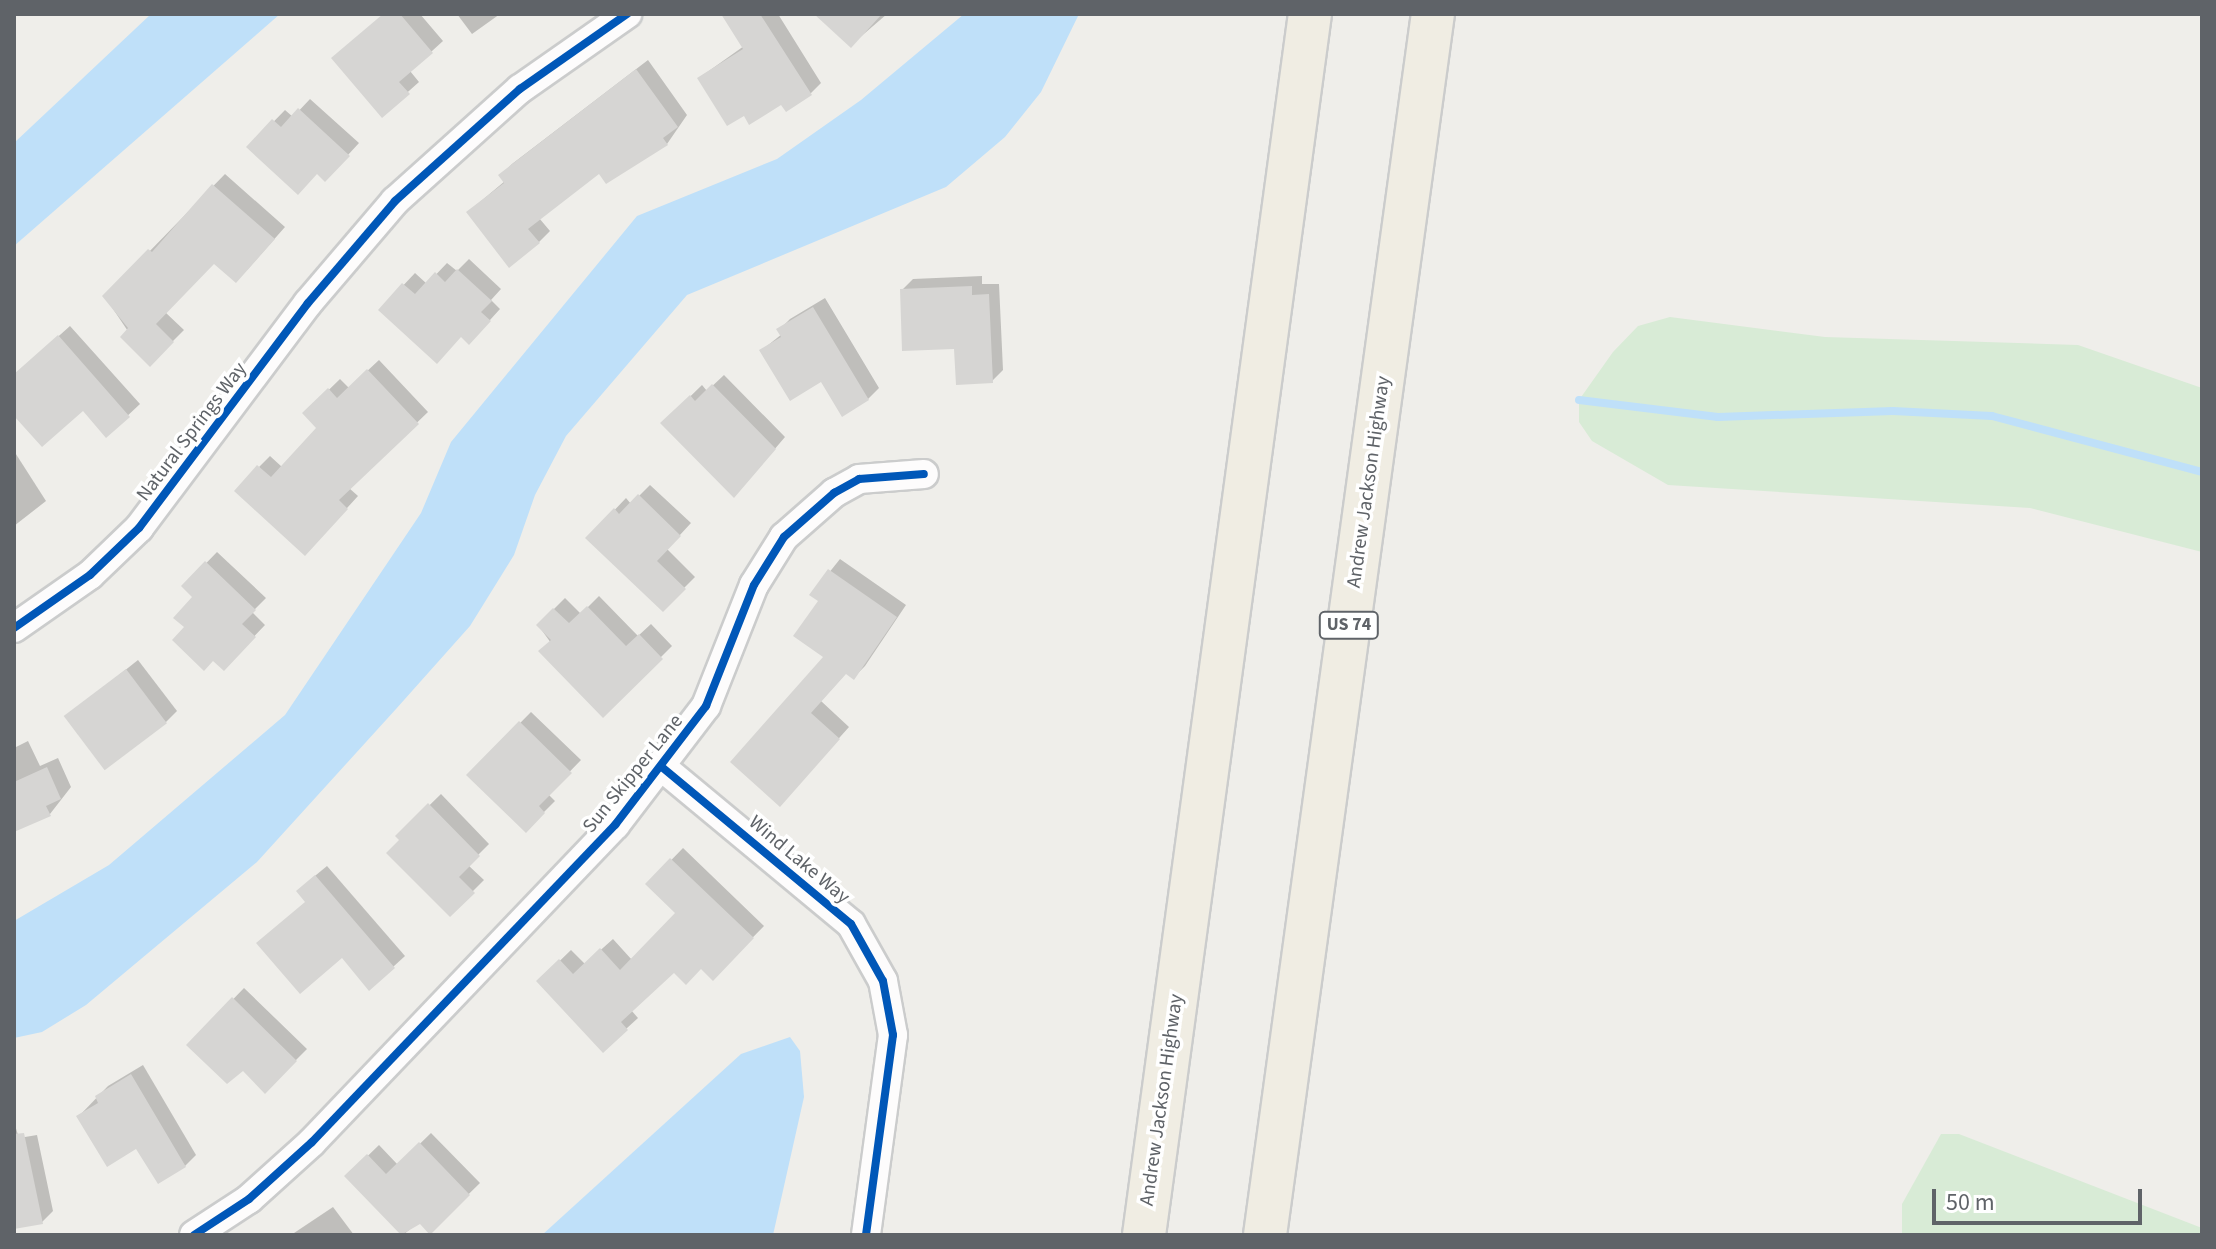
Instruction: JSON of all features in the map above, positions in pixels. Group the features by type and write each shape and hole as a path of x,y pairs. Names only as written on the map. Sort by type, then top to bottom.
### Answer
{"highway":[{"name":"Andrew Jackson Highway","path":"1144,1235 1310,14"},
{"name":"Andrew Jackson Highway","path":"1265,1235 1433,14"}],"street":[{"name":"Natural Springs Way","path":"14,628 90,575 139,528 308,303 395,201 520,89 627,14"},
{"name":"Sun Skipper Lane","path":"194,1235 249,1199 312,1142 528,922 663,768 706,706 754,585 784,537 834,493 859,479 924,474"},
{"name":"Wind Lake Way","path":"663,768 851,924 883,981 893,1035 866,1235"}],"green space":[{"path":"1670,317 1825,337 2078,345 2202,388 2202,552 2030,508 1668,485 1592,441 1579,422 1579,400 1613,352 1638,326"},
{"path":"1941,1134 1959,1134 2202,1228 2202,1235 1902,1235 1902,1204"}],"water":[{"path":"151,14 280,14 14,246 14,143"},
{"path":"964,14 1079,14 1041,92 1005,137 946,187 687,295 566,436 535,495 514,555 470,626 396,709 257,862 86,1005 42,1032 14,1038 14,921 109,865 285,715 421,513 451,442 637,216 777,159 861,100"},
{"path":"790,1037 800,1051 804,1097 773,1235 542,1235 741,1054"}],"building":[{"path":"383,14 400,14 433,53 399,82 410,94 382,118 331,58"},
{"path":"721,14 760,14 812,95 786,112 781,105 749,125 744,116 727,126 697,78 743,49"},
{"path":"814,14 882,14 851,48"},
{"path":"636,69 678,127 663,138 668,145 606,184 599,174 528,229 540,243 509,268 466,212 504,183 498,175"},
{"path":"298,108 350,156 325,182 317,174 298,195 246,147 272,119 281,127"},
{"path":"212,184 275,239 236,283 214,264 156,324 174,342 150,367 120,337 128,328 102,296 148,249 152,252"},
{"path":"457,269 492,301 481,312 491,321 469,345 461,337 437,364 378,310 402,283 415,294 435,272 445,282"},
{"path":"972,286 972,295 989,294 993,383 956,385 954,349 902,351 900,289"},
{"path":"813,307 869,400 842,417 821,382 790,401 759,350 781,337 776,329"},
{"path":"58,335 130,417 106,438 83,411 42,447 14,416 14,374"},
{"path":"367,369 419,424 339,500 348,509 305,556 234,491 257,465 271,477 316,428 302,413 328,388 337,398"},
{"path":"712,384 776,449 734,498 660,423 690,395 695,401"},
{"path":"638,494 681,536 657,561 686,589 663,612 585,538 614,508 619,514"},
{"path":"205,561 256,610 242,624 256,637 224,671 213,661 204,671 172,640 184,627 173,618 192,597 181,586"},
{"path":"828,569 897,617 854,680 846,674 811,713 840,739 780,807 730,762 823,657 793,636 818,601 809,595"},
{"path":"587,606 626,646 639,634 663,659 603,718 538,651 551,640 536,625 553,608 569,623"},
{"path":"126,669 167,723 105,770 64,716"},
{"path":"519,721 572,773 539,806 545,813 526,833 466,775"},
{"path":"47,767 61,799 46,806 51,816 14,832 14,782"},
{"path":"428,803 480,856 459,877 475,893 450,917 386,853 399,840 395,836"},
{"path":"670,858 754,938 713,981 701,969 686,985 674,973 621,1022 628,1030 603,1053 536,981 559,959 573,974 600,948 620,970 675,913 645,884"},
{"path":"315,875 395,968 369,991 342,958 300,994 256,943 305,902 296,891"},
{"path":"232,997 297,1061 265,1094 243,1071 227,1084 186,1045"},
{"path":"131,1074 186,1167 158,1184 136,1149 107,1167 76,1116 98,1103 95,1096"},
{"path":"24,1133 43,1224 14,1229 14,1134"},
{"path":"419,1142 470,1195 430,1235 420,1224 401,1235 344,1176 367,1154 386,1174"}],"waterway":[{"path":"1579,400 1718,417 1893,411 1992,416 2202,472"}],"cycle path":[{"path":"14,628 90,575 139,528 308,303 395,201 520,89 627,14"},
{"path":"194,1235 249,1199 312,1142 615,825 706,706 754,585 784,537 834,493 859,479 924,474"},
{"path":"663,768 851,924 883,981 893,1035 866,1235"}]}
